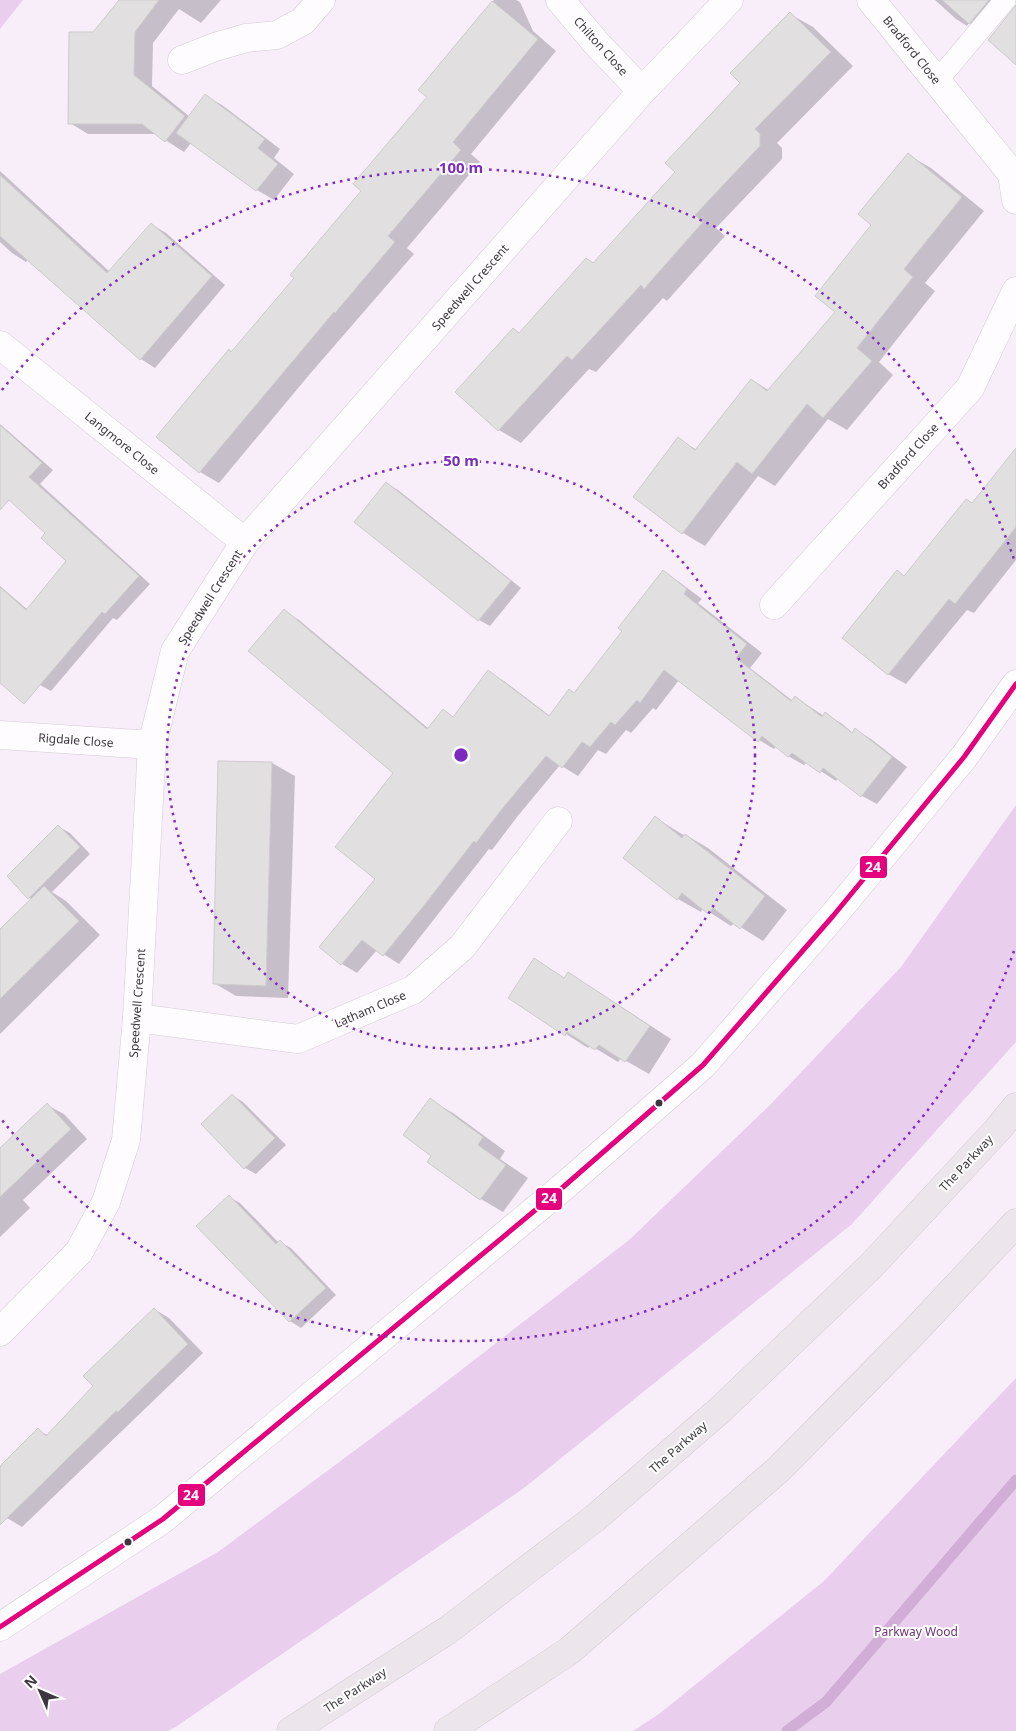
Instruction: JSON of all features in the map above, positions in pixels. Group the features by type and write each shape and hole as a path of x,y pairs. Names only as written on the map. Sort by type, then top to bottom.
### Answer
{"highway":[{"name":"The Parkway","path":"292,1731 448,1630 594,1518 713,1416 871,1266 1016,1107"},
{"path":"448,1731 568,1650 779,1469 912,1335 1016,1224"}],"street":[{"path":"182,60 215,47 246,38 277,35 303,21 321,0"},
{"name":"Chilton Close","path":"560,0 597,44 642,91"},
{"name":"Speedwell Crescent","path":"0,1332 79,1252 106,1202 126,1140 137,1018 152,745 175,651 245,542 642,91 729,0"},
{"name":"Bradford Close","path":"871,0 1012,174 1016,200"},
{"name":"Bradford Close","path":"774,604 970,388 1016,291"},
{"name":"Langmore Close","path":"0,345 245,542"},
{"path":"0,1627 162,1519 562,1188 702,1065 833,916 964,757 1016,684"},
{"name":"Rigdale Close","path":"0,735 152,745"},
{"name":"Latham Close","path":"137,1018 298,1039 414,990 462,947 558,821"}],"lane":[{"path":"937,81 1005,0"}],"green space":[{"path":"0,0 23,0 0,29"},
{"path":"1016,805 1016,1042 852,1224 524,1488 177,1726 168,1731 0,1731 0,1674 218,1552 416,1405 629,1240 770,1105 901,967"},
{"name":"Parkway Wood","path":"1016,1378 1016,1731 633,1731 659,1714 824,1581"}],"building":[{"path":"119,0 159,0 135,32 134,75 185,116 165,142 142,124 68,124 69,32 93,32"},
{"path":"942,0 989,0 969,24"},
{"path":"492,1 538,39 453,142 461,150 388,236 395,242 199,473 156,437 229,349 231,352 294,278 290,275 361,191 353,184 427,97 418,90"},
{"path":"1016,5 1016,65 988,40"},
{"path":"790,12 831,52 755,129 760,134 760,146 695,215 703,222 644,289 641,285 572,360 567,356 498,431 455,392 513,328 519,333 586,258 593,263 675,172 665,163 740,83 730,73"},
{"path":"205,94 265,139 258,148 278,164 256,191 176,133"},
{"path":"908,153 962,197 904,269 913,277 857,348 872,361 823,418 807,404 752,474 737,462 682,534 633,497 678,437 695,450 751,379 767,391 835,312 815,296 871,225 858,214"},
{"path":"0,175 107,273 151,223 212,276 140,360 0,236"},
{"path":"0,425 42,463 29,477 139,576 105,614 102,612 24,704 0,683 0,587 26,610 66,561 41,538 45,533 9,500 0,510"},
{"path":"1016,448 1016,527 955,604 949,599 888,675 842,638 897,570 904,576 966,499 972,503"},
{"path":"386,482 511,581 478,621 354,522"},
{"path":"663,570 687,589 684,594 747,644 736,658 791,701 795,696 822,717 825,712 852,733 855,728 892,757 861,797 823,768 820,773 792,753 788,757 762,736 758,742 664,670 640,703 637,700 615,725 611,722 590,747 582,742 562,768 546,756 476,843 474,841 383,956 362,940 341,965 319,947 375,879 335,847 393,773 248,651 284,609 427,729 443,709 453,717 488,670 549,716 569,689 574,693 622,631 618,628"},
{"path":"218,761 272,762 266,986 213,984"},
{"path":"655,816 682,838 685,834 765,896 740,929 713,908 708,914 682,893 677,900 623,858"},
{"path":"58,825 80,847 28,899 7,876"},
{"path":"44,886 79,921 0,999 0,929"},
{"path":"534,958 564,978 568,972 650,1026 625,1062 599,1045 595,1050 567,1032 565,1036 508,998"},
{"path":"232,1094 275,1138 244,1169 201,1124"},
{"path":"430,1098 483,1137 478,1145 506,1165 480,1200 427,1162 431,1156 403,1135"},
{"path":"47,1103 71,1129 0,1197 0,1148"},
{"path":"229,1195 276,1244 280,1240 326,1288 289,1322 196,1226"},
{"path":"154,1308 188,1344 118,1412 116,1411 0,1525 0,1466 38,1428 46,1436 93,1386 83,1376"}],"waterway":[{"path":"787,1731 826,1702 1016,1480"}],"transit line":[{"name":"24","path":"0,1627 163,1519 562,1188 703,1065 833,916 964,757 1016,684"}]}
